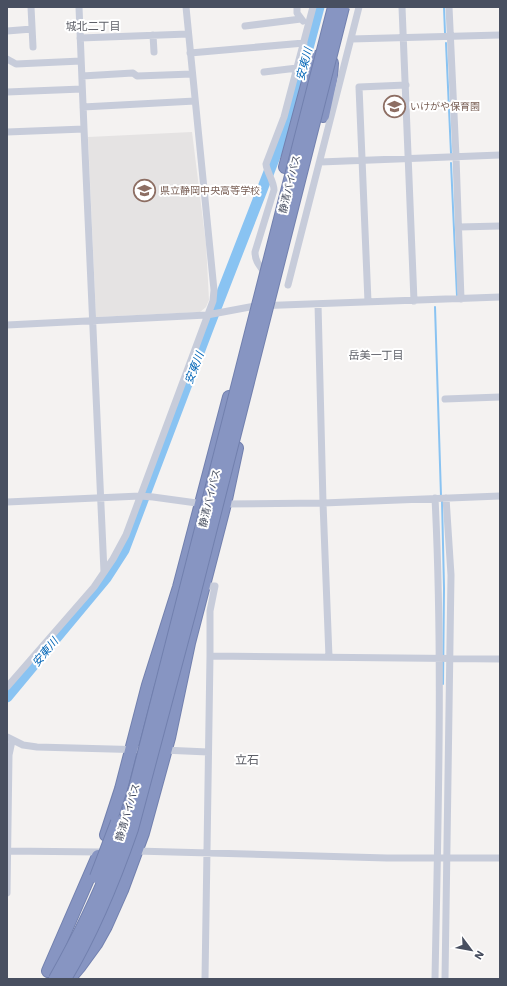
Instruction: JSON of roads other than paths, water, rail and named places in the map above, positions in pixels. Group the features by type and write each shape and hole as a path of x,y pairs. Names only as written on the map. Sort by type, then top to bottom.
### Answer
{"highway":[{"path":"67,979 88,955 106,926 122,890 155,793 166,750 189,643 225,504 255,361 282,253 327,52 333,7"},
{"name":"静清バイパス","path":"49,976 71,950 87,919 113,857 135,788 333,7"},
{"path":"49,976 100,852 115,809 132,750 148,685 179,587 219,432 327,52 343,7"},
{"name":"静清バイパス","path":"67,979 96,920 132,829 186,624 343,7"},
{"path":"232,444 245,409 272,311 331,79 327,52"},
{"path":"236,393 250,309 285,167 310,74 327,52"},
{"path":"49,976 96,877 116,824 182,588 193,561"},
{"path":"67,979 93,934 127,860 138,831 173,704 180,670 186,624"}],"street":[{"path":"31,7 32,47"},
{"path":"79,7 104,572"},
{"path":"7,687 94,587 113,559 126,535 213,301 214,290 186,7"},
{"path":"296,7 297,13 308,27"},
{"path":"265,272 256,263 255,252 274,190 274,186 266,169 266,164 284,117 313,7"},
{"path":"288,285 359,7"},
{"path":"402,7 414,301"},
{"path":"449,7 461,299"},
{"path":"245,26 301,19"},
{"path":"7,31 32,29"},
{"path":"80,38 188,34"},
{"path":"154,35 154,52"},
{"path":"351,39 500,35"},
{"path":"190,53 304,43"},
{"path":"7,58 16,64 81,60"},
{"path":"264,72 297,68"},
{"path":"82,76 133,73 136,76 192,74"},
{"path":"368,302 359,88 406,85"},
{"path":"7,92 82,89"},
{"path":"83,107 195,101"},
{"path":"7,132 84,129"},
{"path":"320,162 500,155"},
{"path":"459,227 500,226"},
{"path":"282,253 296,251"},
{"path":"7,325 207,315 255,306 500,297"},
{"path":"318,304 323,503 329,657"},
{"path":"444,399 500,397"},
{"path":"7,502 140,496 201,504 323,503 500,496"},
{"path":"435,498 439,578 440,658 435,979"},
{"path":"445,979 451,574 446,498"},
{"path":"203,586 215,586 210,611 205,979"},
{"path":"210,656 500,659"},
{"path":"7,893 10,739 22,745 37,747 208,752"},
{"path":"8,851 100,852"},
{"path":"136,851 437,858 500,858"}],"waterway":[{"name":"安東川","path":"7,697 106,578 124,550 288,123 319,7"},
{"path":"444,7 445,33"},
{"path":"446,43 451,153"},
{"path":"451,163 457,296"},
{"path":"435,307 441,496"},
{"path":"442,500 444,588 443,684"}],"place":[{"name":"いけがや保育園","path":"394,106"},
{"name":"県立静岡中央高等学校","path":"145,190"}],"district":[{"name":"城北二丁目","path":"93,26"},
{"name":"岳美一丁目","path":"376,355"},
{"name":"立石","path":"247,760"}]}
